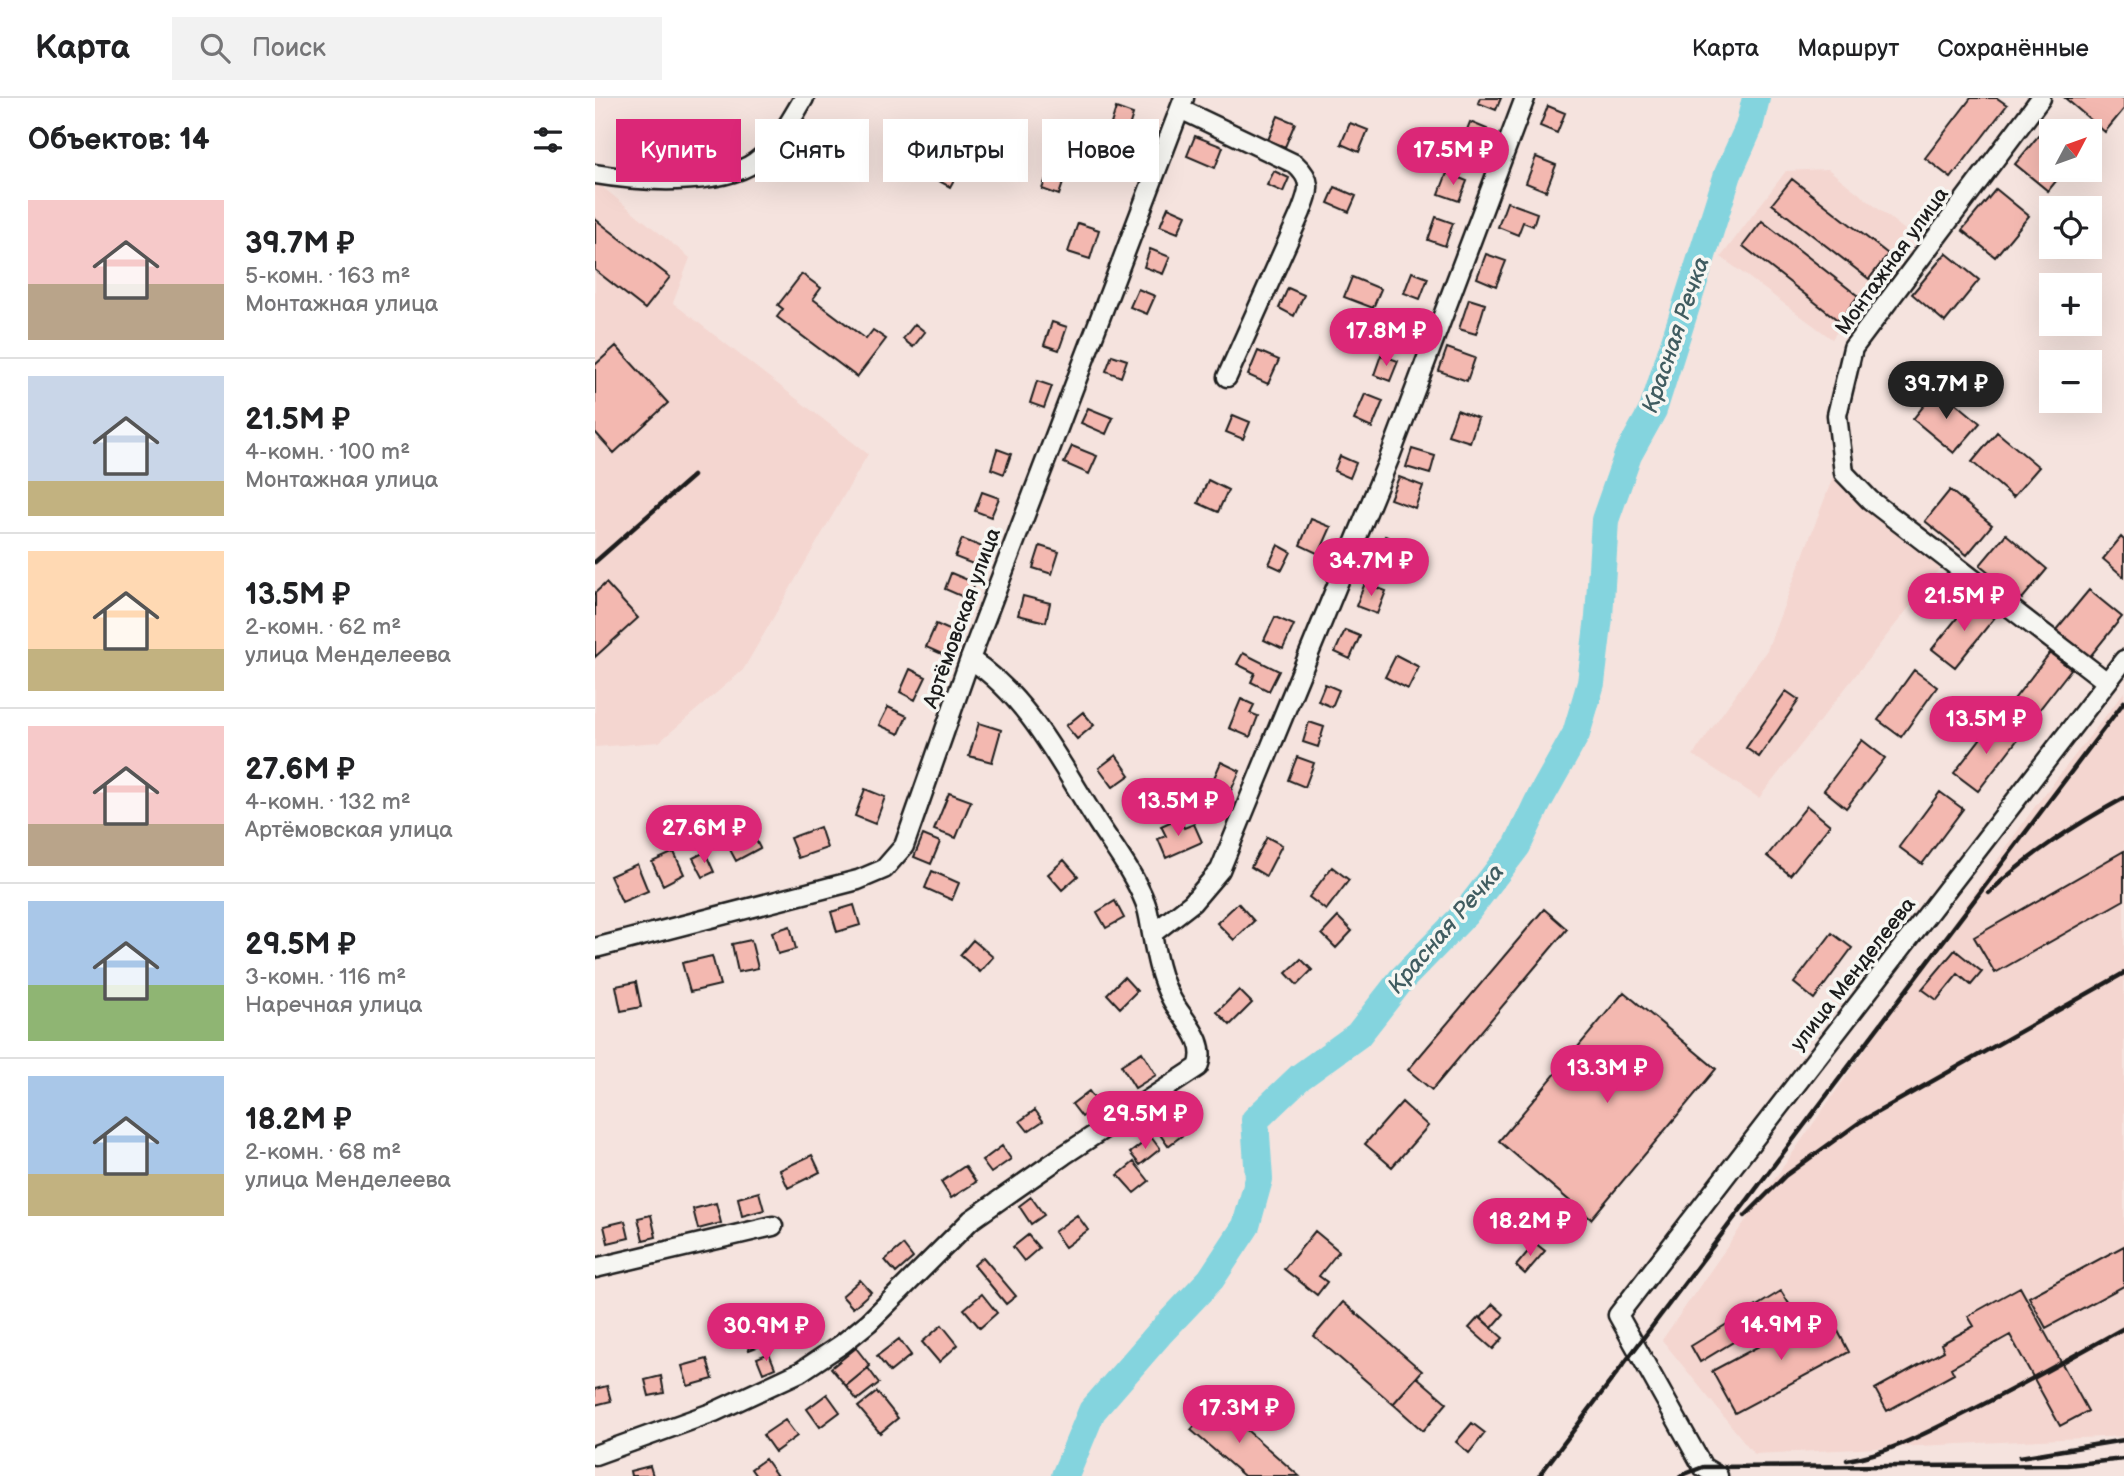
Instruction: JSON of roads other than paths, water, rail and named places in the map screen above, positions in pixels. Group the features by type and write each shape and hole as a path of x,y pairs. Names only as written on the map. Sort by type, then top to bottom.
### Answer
{"street":[{"path":"595,174 622,178 671,179 731,174 755,162 781,138 804,98"},
{"path":"1152,934 1192,903 1220,870 1389,459 1525,98"},
{"name":"Монтажная улица","path":"2041,98 1853,348 1837,415 1844,473 1870,500 2107,682"},
{"path":"1182,104 1294,164 1304,173 1309,184 1301,212 1227,377"},
{"name":"Артёмовская улица","path":"595,948 858,880 884,869 904,846 970,659 1182,104"},
{"path":"595,1455 714,1412 810,1365 869,1322 971,1220 1198,1067 1202,1058 1198,1040 1171,998 1157,964 1146,902 1034,722 985,668 970,659"},
{"name":"улица Менделеева","path":"1718,1476 1703,1467 1619,1315 2124,660"},
{"path":"595,1268 772,1226"}],"waterway":[{"name":"Красная Речка","path":"1065,1476 1092,1411 1211,1279 1246,1226 1259,1179 1255,1120 1300,1077 1358,1035 1401,980 1465,914 1517,846 1576,734 1591,683 1599,617 1605,520 1628,455 1653,410 1728,174 1749,127 1756,98"}],"railway":[{"path":"595,562 693,476"},
{"path":"1539,1476 2124,702"},
{"path":"1989,893 2053,841 2124,798"},
{"path":"1745,1216 1785,1176 1860,1122 2124,973"},
{"path":"1847,1460 1877,1453 1920,1436 2124,1328"},
{"path":"2020,1457 2124,1440"},
{"path":"1680,1476 1703,1467 2067,1465 2124,1459"}]}
